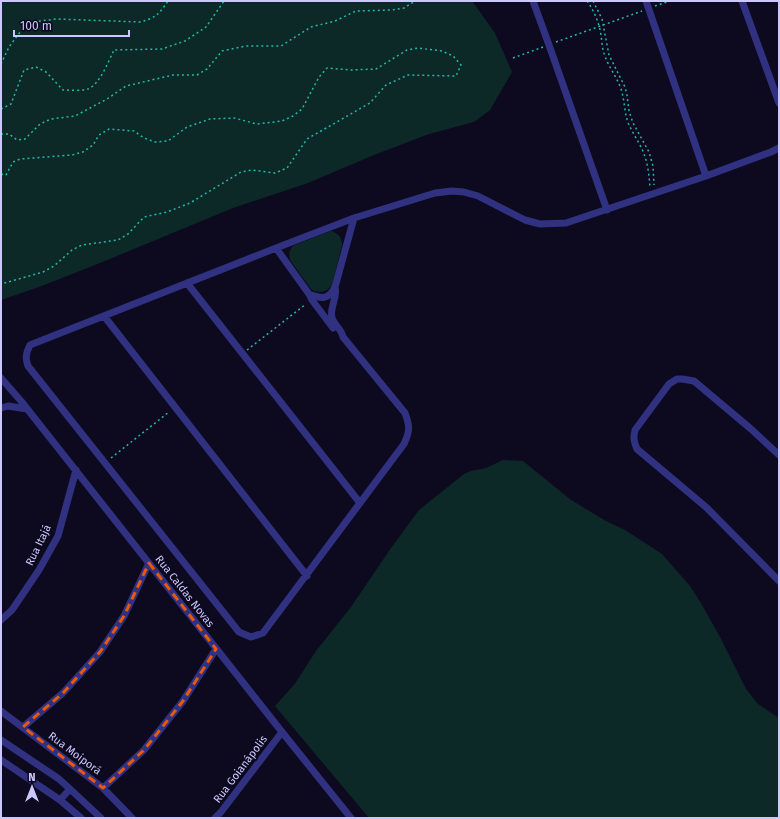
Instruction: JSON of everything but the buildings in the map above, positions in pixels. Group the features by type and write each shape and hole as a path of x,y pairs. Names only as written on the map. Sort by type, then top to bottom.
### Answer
{"street":[{"path":"533,1 608,210"},
{"path":"646,1 706,176"},
{"path":"742,1 779,103"},
{"path":"276,248 340,336 343,337 405,413 409,424 409,435 404,444 307,576 263,633 251,636 239,632 28,366 26,352 30,345 276,248 354,218 434,193 452,191 464,192 478,196 525,220 540,224 566,223 706,176 779,148"},
{"path":"311,297 327,297 333,293 354,218"},
{"path":"187,283 360,503"},
{"path":"335,288 337,293 332,316 333,320 343,334 343,337"},
{"path":"104,316 307,576"},
{"name":"Rua Caldas Novas","path":"1,378 28,409 216,649 351,818"},
{"path":"779,455 752,429 694,382 682,379 677,379 670,384 635,430 634,440 637,449 707,508 779,581"},
{"path":"1,408 8,406 28,409"},
{"name":"Rua Itajá","path":"1,620 12,610 39,570 58,536 76,470"},
{"path":"23,727 63,693 100,652 124,616 149,563"},
{"path":"103,788 149,744 183,701 216,649"},
{"name":"Rua Moiporá","path":"1,711 103,788 132,818"},
{"name":"Rua Goianápolis","path":"215,818 223,815 282,732"},
{"path":"1,740 70,788 101,818"},
{"path":"1,760 60,800 81,818"},
{"path":"60,800 70,788"}],"path":[{"path":"1,64 8,47 23,28 32,22 56,19 141,22 152,19 161,11 168,1"},
{"path":"1,109 11,104 24,70 36,67 46,72 63,90 87,90 97,82 114,50 162,49 185,41 206,27 224,1"},
{"path":"1,134 9,134 17,140 25,139 40,124 51,119 75,116 107,99 126,86 173,75 197,75 207,69 222,51 246,46 281,46 311,27 335,21 356,11 392,10 404,8 415,1"},
{"path":"587,1 595,14 605,56 621,89 626,118 633,134 642,148 653,194"},
{"path":"593,1 599,12 603,25 607,49 625,88 631,117 651,159 653,194"},
{"path":"513,58 670,1"},
{"path":"1,174 6,176 13,162 20,159 72,155 84,152 93,145 99,135 109,129 134,131 144,138 155,142 168,141 187,127 210,119 234,118 257,124 282,121 293,116 302,109 319,77 327,68 351,70 376,69 407,50 418,48 442,51 453,56 461,65 456,76 408,75 386,85 370,103 307,139 287,168 275,173 252,170 241,172 190,203 167,212 144,217 128,234 118,240 82,245 72,250 54,266 44,272 1,284"},
{"path":"243,354 311,297"},
{"path":"105,463 176,407"}],"highlighted area":[{"path":"149,563 216,649 183,701 144,750 103,788 23,727 63,693 100,652 124,616"}],"green space":[{"path":"1,1 472,1 495,33 512,72 490,110 474,122 429,134 308,183 233,208 100,263 1,300"},
{"path":"331,231 339,236 342,245 332,285 327,290 321,292 314,291 290,260 289,253 295,245"},
{"path":"503,460 523,461 571,500 606,521 625,530 662,554 690,586 721,639 746,689 758,704 779,718 779,818 369,818 275,706 294,685 316,651 351,607 419,510 464,474 486,468"}]}
